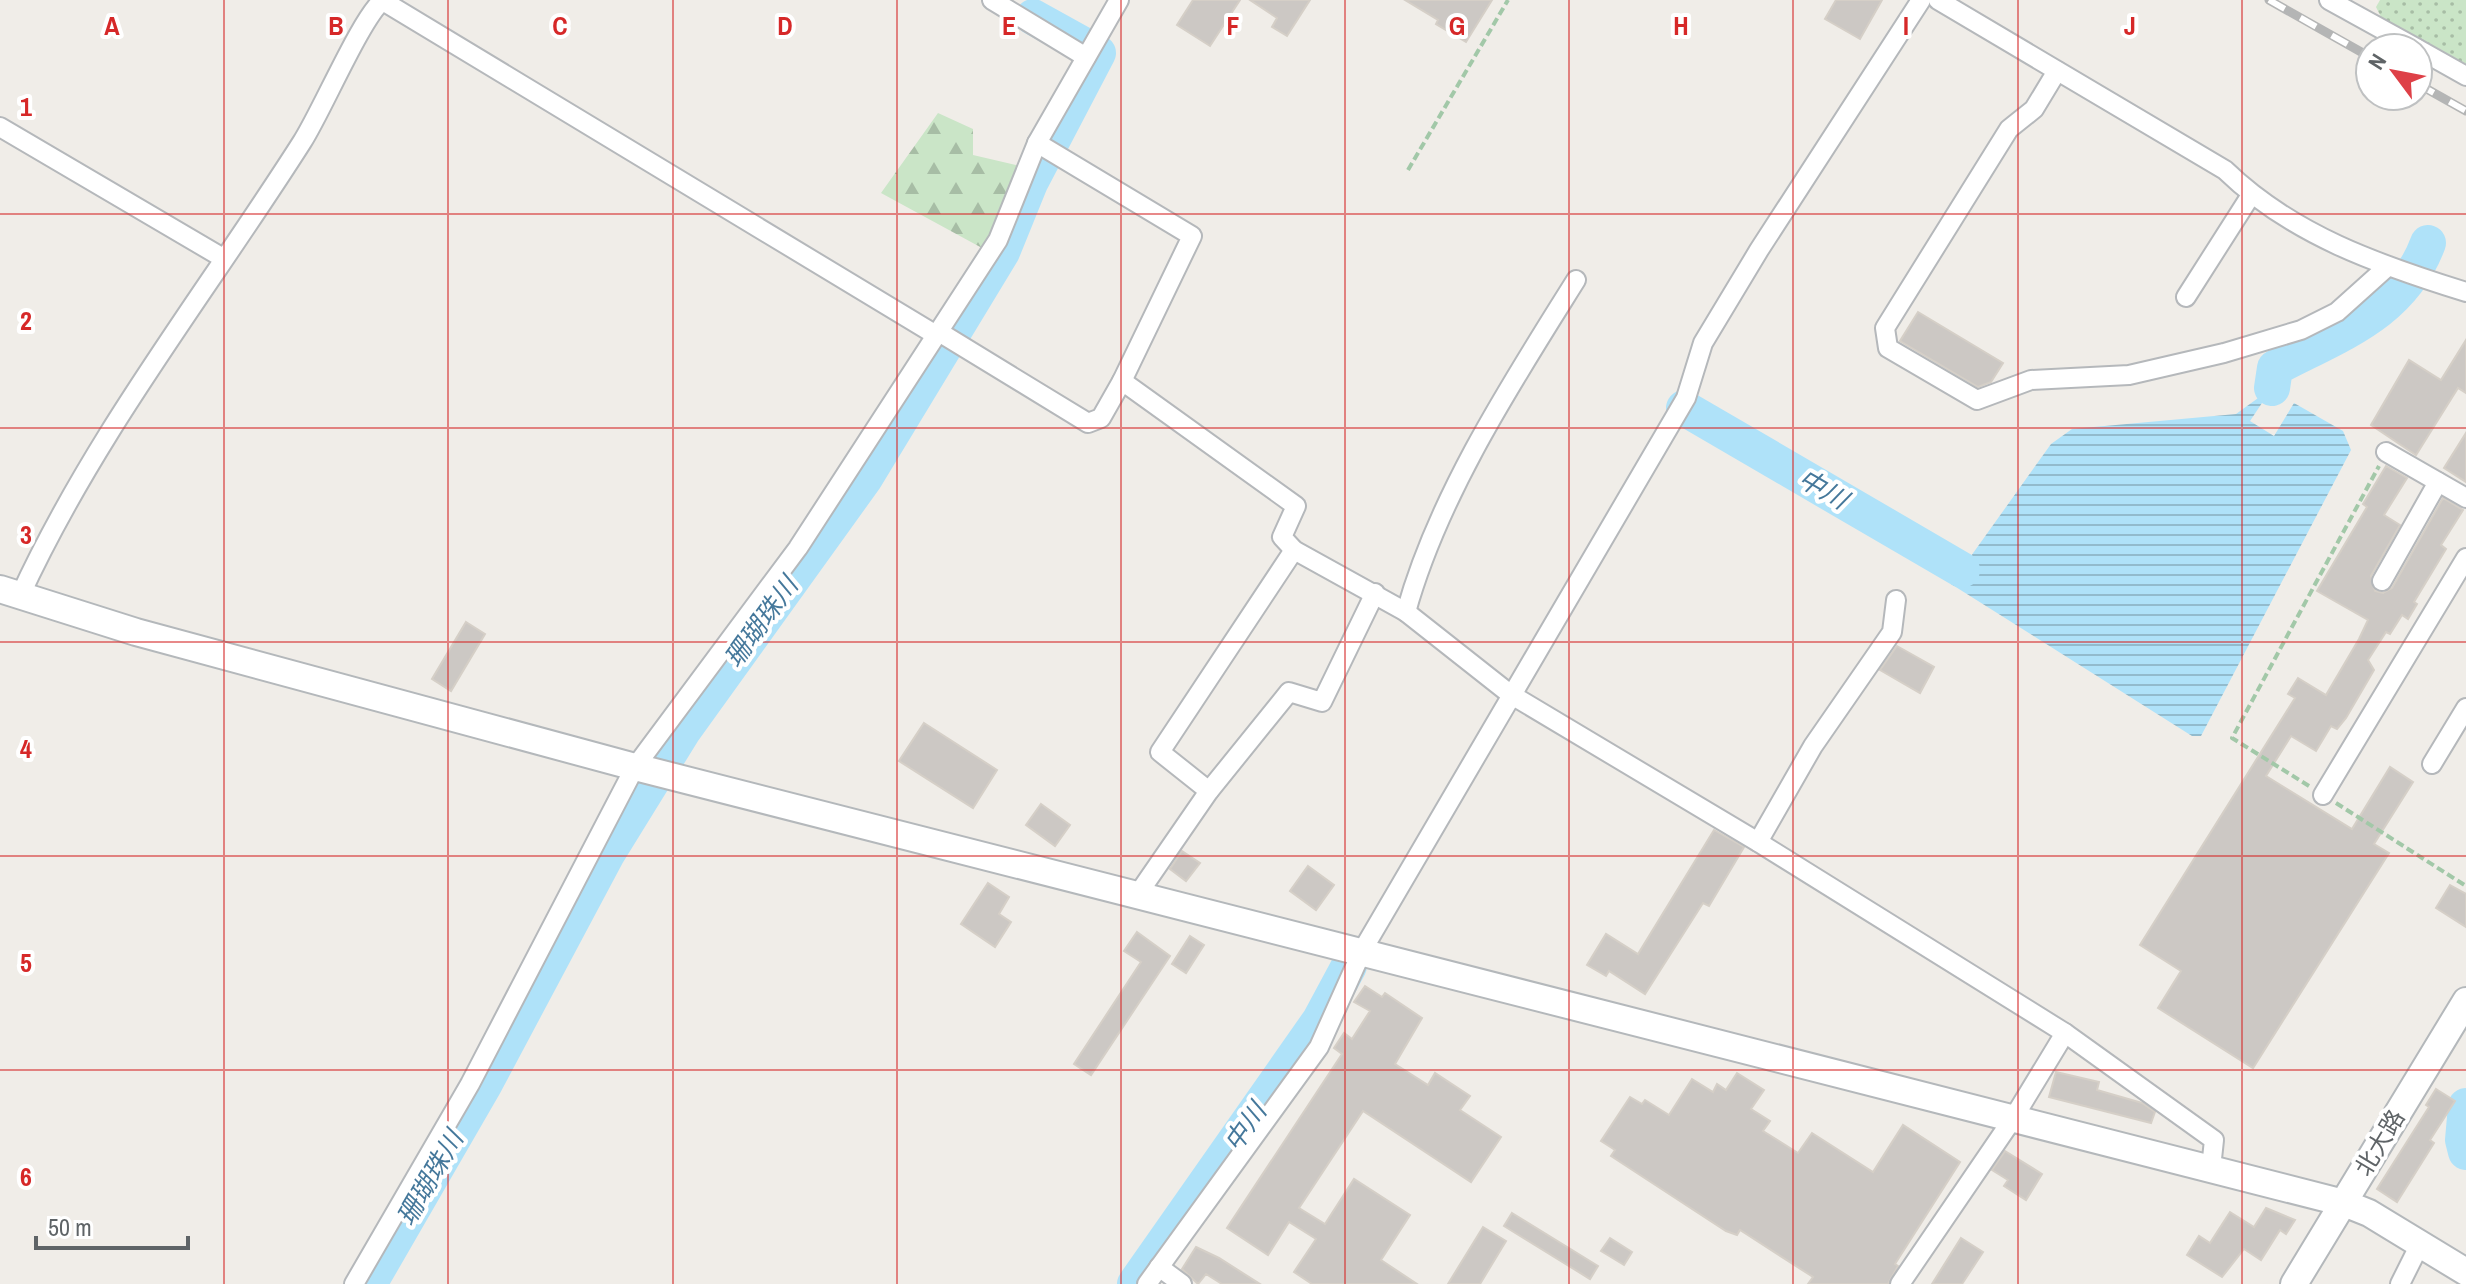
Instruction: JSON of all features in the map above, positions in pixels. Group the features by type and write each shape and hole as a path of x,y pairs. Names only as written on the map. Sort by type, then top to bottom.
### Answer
{"street":[{"path":"992,0 1086,57"},
{"path":"354,1284 470,1084 635,767 798,548 998,240 1037,143 1119,0"},
{"path":"1147,1284 1319,1047 1362,951 1686,398 1703,343 1759,250 1921,0"},
{"path":"1938,0 2225,170 2251,195 2334,244 2386,268 2466,292"},
{"path":"2329,0 2363,8 2395,32"},
{"path":"1037,143 1192,236 1122,381 1101,418 1088,423 379,1 303,140 148,369 53,525 6,594 635,767 2344,1203 2369,1213 2466,1272"},
{"path":"2434,58 2464,75"},
{"path":"2057,71 2034,109 2009,129 1885,328 1888,348 1977,400 1985,399 2031,380 2129,375 2224,353 2301,330 2337,312 2386,268"},
{"path":"0,127 223,258"},
{"path":"2186,297 2251,195"},
{"path":"1406,612 1420,561 1477,449 1524,362 1576,280"},
{"path":"1122,381 1296,506 1282,537 1294,550 1406,612 1510,694 1758,842 2065,1033 2214,1140 2211,1168"},
{"path":"2386,452 2466,498"},
{"path":"2382,581 2438,482"},
{"path":"1209,791 1160,752 1294,550"},
{"path":"2323,795 2466,558"},
{"path":"1138,894 1209,791 1289,692 1322,702 1375,593"},
{"path":"1758,842 1813,746 1892,632 1896,600"},
{"path":"2432,764 2466,708"},
{"name":"北大路","path":"2294,1284 2466,1001"},
{"path":"1900,1284 2014,1117 2065,1033"},
{"path":"2400,1284 2420,1244"},
{"path":"1159,1267 1182,1284"}],"path":[{"path":"1408,170 1508,0"},
{"path":"2386,452 2232,738 2466,886"}],"green space":[{"path":"2380,0 2466,0 2466,64 2434,46 2434,32 2408,32 2381,17 2376,7"},
{"path":"938,113 973,129 973,155 1020,166 997,226 982,248 881,193"}],"water":[{"path":"2272,388 2250,421 2274,436 2294,403 2343,431 2351,450 2201,736 2192,736 1951,584 2051,444 2072,429 2236,414"}],"building":[{"path":"1193,0 1240,0 1210,46 1177,25"},
{"path":"1250,0 1310,0 1287,36 1272,27 1277,18"},
{"path":"1405,0 1492,0 1466,42"},
{"path":"1836,0 1882,0 1860,39 1825,19"},
{"path":"1918,312 2003,363 1991,382 1978,387 1900,341"},
{"path":"2466,340 2466,393 2458,388 2416,455 2371,425 2409,360 2441,380"},
{"path":"2466,433 2466,482 2444,468"},
{"path":"2386,466 2407,478 2384,515 2400,525 2371,576 2375,591 2383,593 2392,588 2443,498 2463,510 2441,545 2446,549 2414,602 2417,604 2408,619 2402,615 2390,634 2386,632 2368,660 2374,670 2346,718 2337,729 2331,726 2316,751 2291,736 2266,776 2352,829 2390,767 2413,782 2374,844 2389,853 2253,1068 2158,1008 2181,971 2140,945 2295,698 2288,694 2298,678 2326,695 2359,639 2368,620 2317,591 2367,507 2363,504"},
{"path":"466,622 485,634 451,691 432,679"},
{"path":"1897,646 1934,667 1920,693 1880,670"},
{"path":"924,723 997,770 973,808 899,761"},
{"path":"1041,804 1070,825 1055,846 1026,825"},
{"path":"1714,830 1744,847 1709,906 1703,903 1645,994 1609,971 1606,976 1587,965 1606,934 1638,954"},
{"path":"1182,851 1200,863 1186,881 1170,869"},
{"path":"1308,866 1334,885 1316,910 1290,891"},
{"path":"988,883 1009,897 999,914 1011,922 995,947 961,924"},
{"path":"2450,885 2466,894 2466,927 2436,908"},
{"path":"1137,932 1170,956 1091,1075 1074,1064 1141,962 1124,951"},
{"path":"1190,936 1204,945 1186,973 1172,964"},
{"path":"1365,986 1382,997 1385,993 1422,1018 1395,1064 1428,1085 1435,1073 1470,1096 1460,1110 1501,1137 1471,1182 1363,1111 1299,1208 1325,1224 1354,1179 1410,1215 1381,1260 1417,1284 1312,1284 1294,1272 1316,1239 1289,1222 1268,1255 1227,1228 1342,1054 1334,1048 1344,1033 1352,1039 1370,1011 1354,1002"},
{"path":"2056,1072 2099,1082 2097,1090 2142,1103 2155,1112 2151,1123 2049,1097"},
{"path":"1737,1073 1764,1090 1751,1109 1770,1121 1763,1131 1798,1153 1812,1133 1873,1172 1903,1125 1960,1162 1895,1264 1898,1266 1888,1284 1808,1284 1813,1277 1740,1230 1737,1235 1726,1231 1611,1156 1615,1150 1601,1141 1630,1097 1642,1104 1645,1100 1669,1115 1692,1079 1713,1092 1717,1084 1726,1090"},
{"path":"2436,1089 2455,1101 2430,1140 2434,1143 2397,1202 2377,1189 2429,1107 2426,1105"},
{"path":"2005,1151 2042,1174 2026,1200 2004,1186 2008,1180 1992,1170"},
{"path":"2266,1208 2295,1220 2286,1234 2280,1230 2261,1260 2244,1249 2222,1277 2187,1255 2199,1236 2210,1243 2230,1212 2254,1227"},
{"path":"1512,1213 1598,1266 1590,1279 1504,1226"},
{"path":"1483,1227 1506,1241 1480,1284 1448,1284"},
{"path":"1610,1238 1632,1252 1624,1265 1601,1251"},
{"path":"1961,1238 1983,1252 1962,1284 1932,1284"},
{"path":"1196,1247 1260,1284 1222,1284 1206,1274 1198,1284 1182,1269"}],"waterway":[{"name":"珊瑚珠川","path":"369,1284 484,1085 607,854 683,731 865,478 1002,252 1030,183 1098,53 1033,17"},
{"name":"中川","path":"2272,388 2275,368 2365,320 2385,305 2416,268 2428,243"},
{"name":"中川","path":"1684,408 1962,570"},
{"name":"中川","path":"1135,1284 1320,1020 1349,966"},
{"path":"2466,1106 2463,1140 2466,1152"}],"railway":[{"path":"2269,0 2354,48"},
{"path":"2434,93 2466,111"}]}
